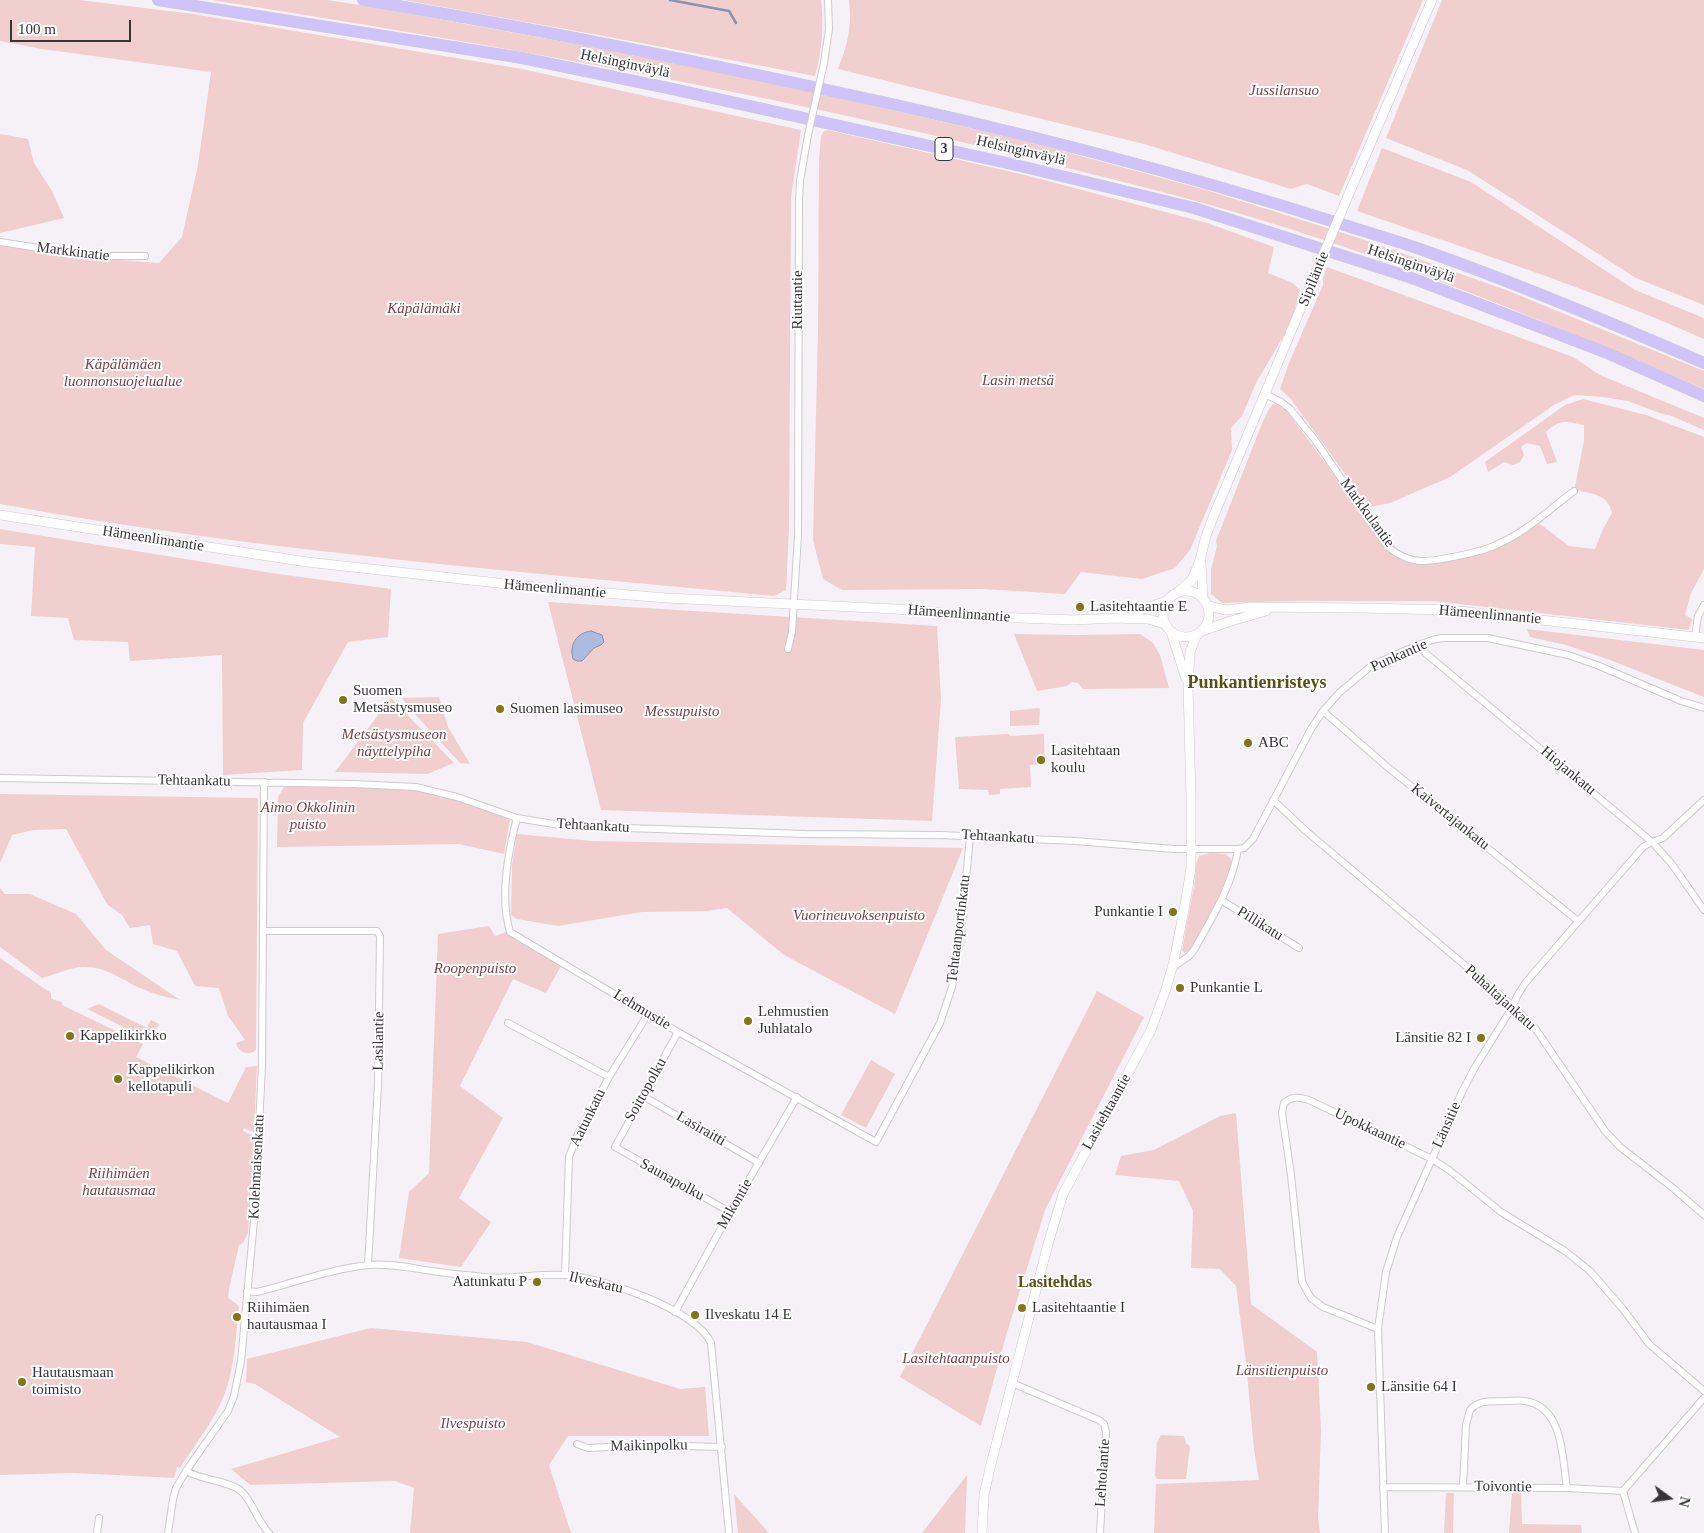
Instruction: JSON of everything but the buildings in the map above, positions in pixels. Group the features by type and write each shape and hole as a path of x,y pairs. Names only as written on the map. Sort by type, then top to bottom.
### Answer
{"highway":[{"name":"Helsinginväylä","path":"158,0 532,60 1016,165 1194,208 1409,277 1607,353 1704,396"},
{"name":"Helsinginväylä","path":"363,0 678,57 925,110 1018,132 1195,179 1275,202 1431,253 1544,296 1704,363"}],"main road":[{"name":"Sipiläntie","path":"1177,593 1192,580 1211,522 1432,0"},
{"name":"Hämeenlinnantie","path":"0,514 307,562 534,587 666,598 895,609 993,618 1148,619 1165,624"},
{"name":"Sipiläntie","path":"1200,560 1205,602"},
{"path":"1190,591 1205,602 1208,622 1199,633 1184,637 1171,632 1165,624 1164,610 1167,601 1177,593 1190,591"},
{"name":"Hämeenlinnantie","path":"1114,618 1148,609 1167,601"},
{"name":"Hämeenlinnantie","path":"1205,602 1226,610 1250,608 1450,610 1699,637"},
{"name":"Hämeenlinnantie","path":"1199,633 1231,621 1276,609"},
{"name":"Lasitehtaantie","path":"1171,632 1188,687"},
{"name":"Lasitehtaantie","path":"982,1533 984,1495 1048,1244 1063,1194 1151,1030 1172,968 1186,899 1190,868 1188,687 1190,652 1199,633"}],"street":[{"name":"Riuttantie","path":"788,649 792,632 798,535 798,207 800,181 808,135 824,63 829,29 828,0"},
{"name":"Markkinatie","path":"0,242 90,256 146,256"},
{"name":"Markkulantie","path":"1265,394 1290,409 1315,440 1388,547 1405,558 1414,561 1432,561 1492,547 1521,531 1574,491"},
{"path":"1699,637 1698,616 1704,605"},
{"name":"Punkantie","path":"1238,849 1244,848 1253,839 1311,729 1323,711 1346,687 1371,666 1421,644 1442,638 1467,637 1540,648 1597,665 1681,701 1704,708"},
{"name":"Hiojankatu","path":"1421,644 1424,652 1652,842 1671,863 1704,910"},
{"name":"Kaivertajankatu","path":"1323,711 1392,771 1578,921"},
{"name":"Tehtaankatu","path":"0,778 354,784 416,788 457,797 517,818 566,826 970,836 1075,841 1174,849 1191,848"},
{"name":"Kolehmaisenkatu","path":"168,1533 174,1494 186,1471 232,1404 240,1360 255,1210 261,1103 264,782"},
{"name":"Puhaltajankatu","path":"1273,800 1306,831 1513,1006 1535,1028 1605,1131 1620,1147 1674,1188 1704,1215"},
{"name":"Länsitie","path":"1385,1533 1378,1329 1382,1294 1390,1256 1397,1237 1462,1092 1526,982 1643,847 1663,838 1704,800"},
{"name":"Lehmustie","path":"517,818 511,845 507,884 506,920 510,932 678,1032 876,1142"},
{"name":"Tehtaanportinkatu","path":"876,1142 946,1008 955,977 970,836"},
{"path":"1172,968 1194,950 1232,875 1238,849 1191,848"},
{"name":"Pillikatu","path":"1221,900 1299,948"},
{"name":"Lasilantie","path":"264,931 377,932 380,936 378,1084 368,1265"},
{"path":"609,1077 648,1014"},
{"name":"Aatunkatu","path":"508,1022 609,1077 577,1136 569,1157 566,1275"},
{"name":"Soittopolku","path":"615,1147 678,1032"},
{"name":"Lasiraitti","path":"643,1096 759,1163"},
{"name":"Mikontie","path":"675,1312 730,1212 797,1097"},
{"name":"Upokkaantie","path":"1378,1329 1323,1307 1311,1298 1302,1282 1282,1107 1284,1103 1292,1098 1303,1098 1432,1159 1449,1170 1500,1212 1565,1251 1590,1272 1623,1309 1649,1344 1704,1391"},
{"name":"Saunapolku","path":"615,1147 730,1212"},
{"name":"Ilveskatu","path":"247,1291 257,1292 368,1265 385,1265 490,1278 566,1275 601,1281 648,1298 703,1330 711,1343 729,1533"},
{"name":"Lehtolantie","path":"1012,1383 1092,1417 1104,1424 1106,1432 1100,1533"},
{"path":"1635,1533 1624,1491 1704,1398"},
{"path":"1463,1487 1466,1425 1470,1410 1481,1402 1526,1401 1542,1407 1548,1413 1557,1429 1562,1445 1567,1488"},
{"name":"Maikinpolku","path":"577,1444 588,1448 646,1445 722,1447"},
{"path":"186,1471 200,1478 231,1486 241,1491 269,1533"},
{"name":"Toivontie","path":"1383,1487 1567,1488 1624,1491"},
{"path":"97,1533 99,1518"}],"green space":[{"name":"Käpälämäki","path":"0,0 79,0 193,14 522,69 801,130 791,198 789,529 786,590 774,596 386,558 192,535 0,504 0,244 52,255 159,263 182,237 198,165 211,72 42,49 0,41"},
{"path":"211,0 327,0 373,7 586,46 793,87 1029,142 1206,190 1362,239 1506,290 1704,371 1704,389 1539,320 1429,277 1317,238 1203,203 927,134 723,90 519,51"},
{"path":"404,0 821,0 822,38 815,76"},
{"name":"Jussilansuo","path":"849,0 1423,0 1339,196 1307,184 1291,189 1144,144 838,69 848,35 850,19"},
{"path":"1442,0 1704,0 1704,305 1636,278 1467,170 1386,138"},
{"name":"Lasin metsä","path":"828,130 1025,175 1207,223 1274,247 1268,273 1293,283 1300,290 1290,325 1256,383 1242,416 1231,428 1232,450 1190,550 1175,568 1142,579 1081,572 1065,594 983,589 842,590 823,579 813,540 818,330 819,160 821,136 824,131"},
{"path":"0,134 28,139 34,163 52,191 64,218 0,233"},
{"path":"1382,148 1471,182 1635,290 1704,318 1704,339 1576,287 1357,211"},
{"path":"1327,267 1573,357 1600,375 1704,418 1704,430 1669,415 1628,401 1574,395 1554,405 1450,477 1390,503 1369,507 1290,398 1280,389 1289,363 1323,285 1323,278"},
{"path":"1583,399 1646,415 1704,437 1704,569 1691,593 1685,615 1692,619 1689,630 1433,601 1222,603 1211,594 1211,569 1217,546 1216,541 1261,426 1273,404 1277,404 1286,410 1361,511 1412,564 1499,548 1525,531 1540,524 1569,546 1595,549 1612,513 1607,502 1600,496 1579,491 1575,487 1584,441 1584,425 1564,422 1546,432 1557,462 1547,464 1540,446 1527,443 1521,447 1524,455 1520,462 1513,465 1504,462 1488,472 1485,462 1565,405"},
{"path":"0,529 278,574 391,589 388,637 348,642 303,723 302,770 223,775 222,655 130,661 128,642 74,640 68,618 31,616 35,547 0,544"},
{"name":"Messupuisto","path":"548,602 937,626 941,699 932,821 601,810"},
{"path":"1527,629 1704,650 1704,697 1610,660 1566,645 1530,637"},
{"path":"1014,634 1140,634 1153,643 1160,655 1169,688 1083,689 1078,683 1072,682 1067,686 1037,691"},
{"path":"439,697 448,727 470,764 460,763 402,698"},
{"name":"Metsästysmuseon näyttelypiha","path":"391,698 454,763 427,774 335,772"},
{"path":"1040,709 1039,725 1010,726 1010,711"},
{"path":"1009,734 1010,736 1044,734 1045,764 1030,765 1031,787 1000,789 1000,794 989,795 988,790 959,789 955,737"},
{"name":"Aimo Okkolinin puisto","path":"285,785 414,790 456,799 510,820 504,854 459,844 277,847 278,797"},
{"path":"0,794 258,798 256,1050 247,1053 241,1051 237,1046 236,1043 245,1040 228,1016 219,988 195,986 177,951 153,944 150,925 130,928 122,915 107,904 66,829 33,830 12,835 0,863"},
{"name":"Vuorineuvoksenpuisto","path":"517,834 592,841 963,848 895,1014 784,955 727,908 707,911 642,912 558,926 517,919 511,915 512,865"},
{"path":"1210,853 1226,854 1231,859 1231,866 1214,908 1191,949 1185,953 1182,950 1195,881 1196,864 1199,856"},
{"path":"0,888 5,894 30,894 76,914 106,950 180,1000 150,992 106,971 91,967 74,968 42,978 0,947"},
{"name":"Roopenpuisto","path":"489,926 495,936 506,932 561,966 546,993 513,979 460,1086 503,1118 459,1198 491,1222 461,1267 399,1258 409,1192 429,1173 438,934"},
{"name":"Riihimäen hautausmaa","path":"0,958 51,993 53,1000 62,1002 62,1005 143,1044 136,1057 228,1103 246,1067 257,1066 254,1132 244,1128 243,1131 254,1136 248,1233 243,1243 239,1245 228,1298 239,1306 231,1372 225,1393 216,1413 180,1468 177,1467 174,1478 73,1473 0,1475"},
{"name":"Lasitehtaanpuisto","path":"1097,991 1144,1017 1045,1210 1006,1336 981,1426 900,1377"},
{"path":"99,1004 147,1028 151,1020 159,1024 151,1041 87,1009"},
{"path":"871,1060 895,1074 866,1128 841,1115"},
{"name":"Länsitienpuisto","path":"1236,1113 1251,1304 1317,1352 1321,1430 1318,1519 1320,1533 1154,1533 1156,1484 1259,1480 1236,1286 1220,1269 1191,1268 1193,1211 1179,1181 1115,1175 1121,1156 1154,1150 1220,1116"},
{"name":"Ilvespuisto","path":"371,1328 527,1342 680,1389 705,1387 709,1436 568,1436 549,1465 571,1533 410,1533 414,1488 395,1481 250,1485 231,1469 340,1437 255,1384 246,1382 247,1359"},
{"path":"1161,1435 1184,1436 1186,1443 1190,1446 1186,1479 1157,1479 1155,1476 1157,1442"},
{"path":"967,1475 965,1533 922,1533"},
{"path":"1512,1492 1521,1492 1522,1524 1581,1525 1582,1533 1509,1533"},
{"path":"1446,1493 1454,1493 1453,1533 1444,1533"},
{"path":"734,1494 769,1533 738,1533"}],"water":[{"path":"591,631 602,635 604,642 594,648 582,661 573,659 572,649 575,640 581,634"}],"waterway":[{"path":"670,0 729,11 736,23"}],"place":[{"name":"Lasitehtaantie E","path":"1080,607"},
{"name":"Suomen Metsästysmuseo","path":"343,700"},
{"name":"Suomen lasimuseo","path":"500,709"},
{"name":"ABC","path":"1248,743"},
{"name":"Lasitehtaan koulu","path":"1041,760"},
{"name":"Punkantie I","path":"1173,912"},
{"name":"Punkantie L","path":"1180,988"},
{"name":"Lehmustien Juhlatalo","path":"748,1021"},
{"name":"Kappelikirkko","path":"70,1036"},
{"name":"Länsitie 82 I","path":"1481,1038"},
{"name":"Kappelikirkon kellotapuli","path":"118,1079"},
{"name":"Aatunkatu P","path":"537,1282"},
{"name":"Lasitehtaantie I","path":"1022,1308"},
{"name":"Ilveskatu 14 E","path":"695,1315"},
{"name":"Riihimäen hautausmaa I","path":"237,1317"},
{"name":"Hautausmaan toimisto","path":"22,1382"},
{"name":"Länsitie 64 I","path":"1371,1387"}],"district":[{"name":"Punkantienristeys","path":"1257,683"},
{"name":"Lasitehdas","path":"1055,1283"}],"park label":[{"name":"Käpälämäen luonnonsuojelualue","path":"123,374"}]}
